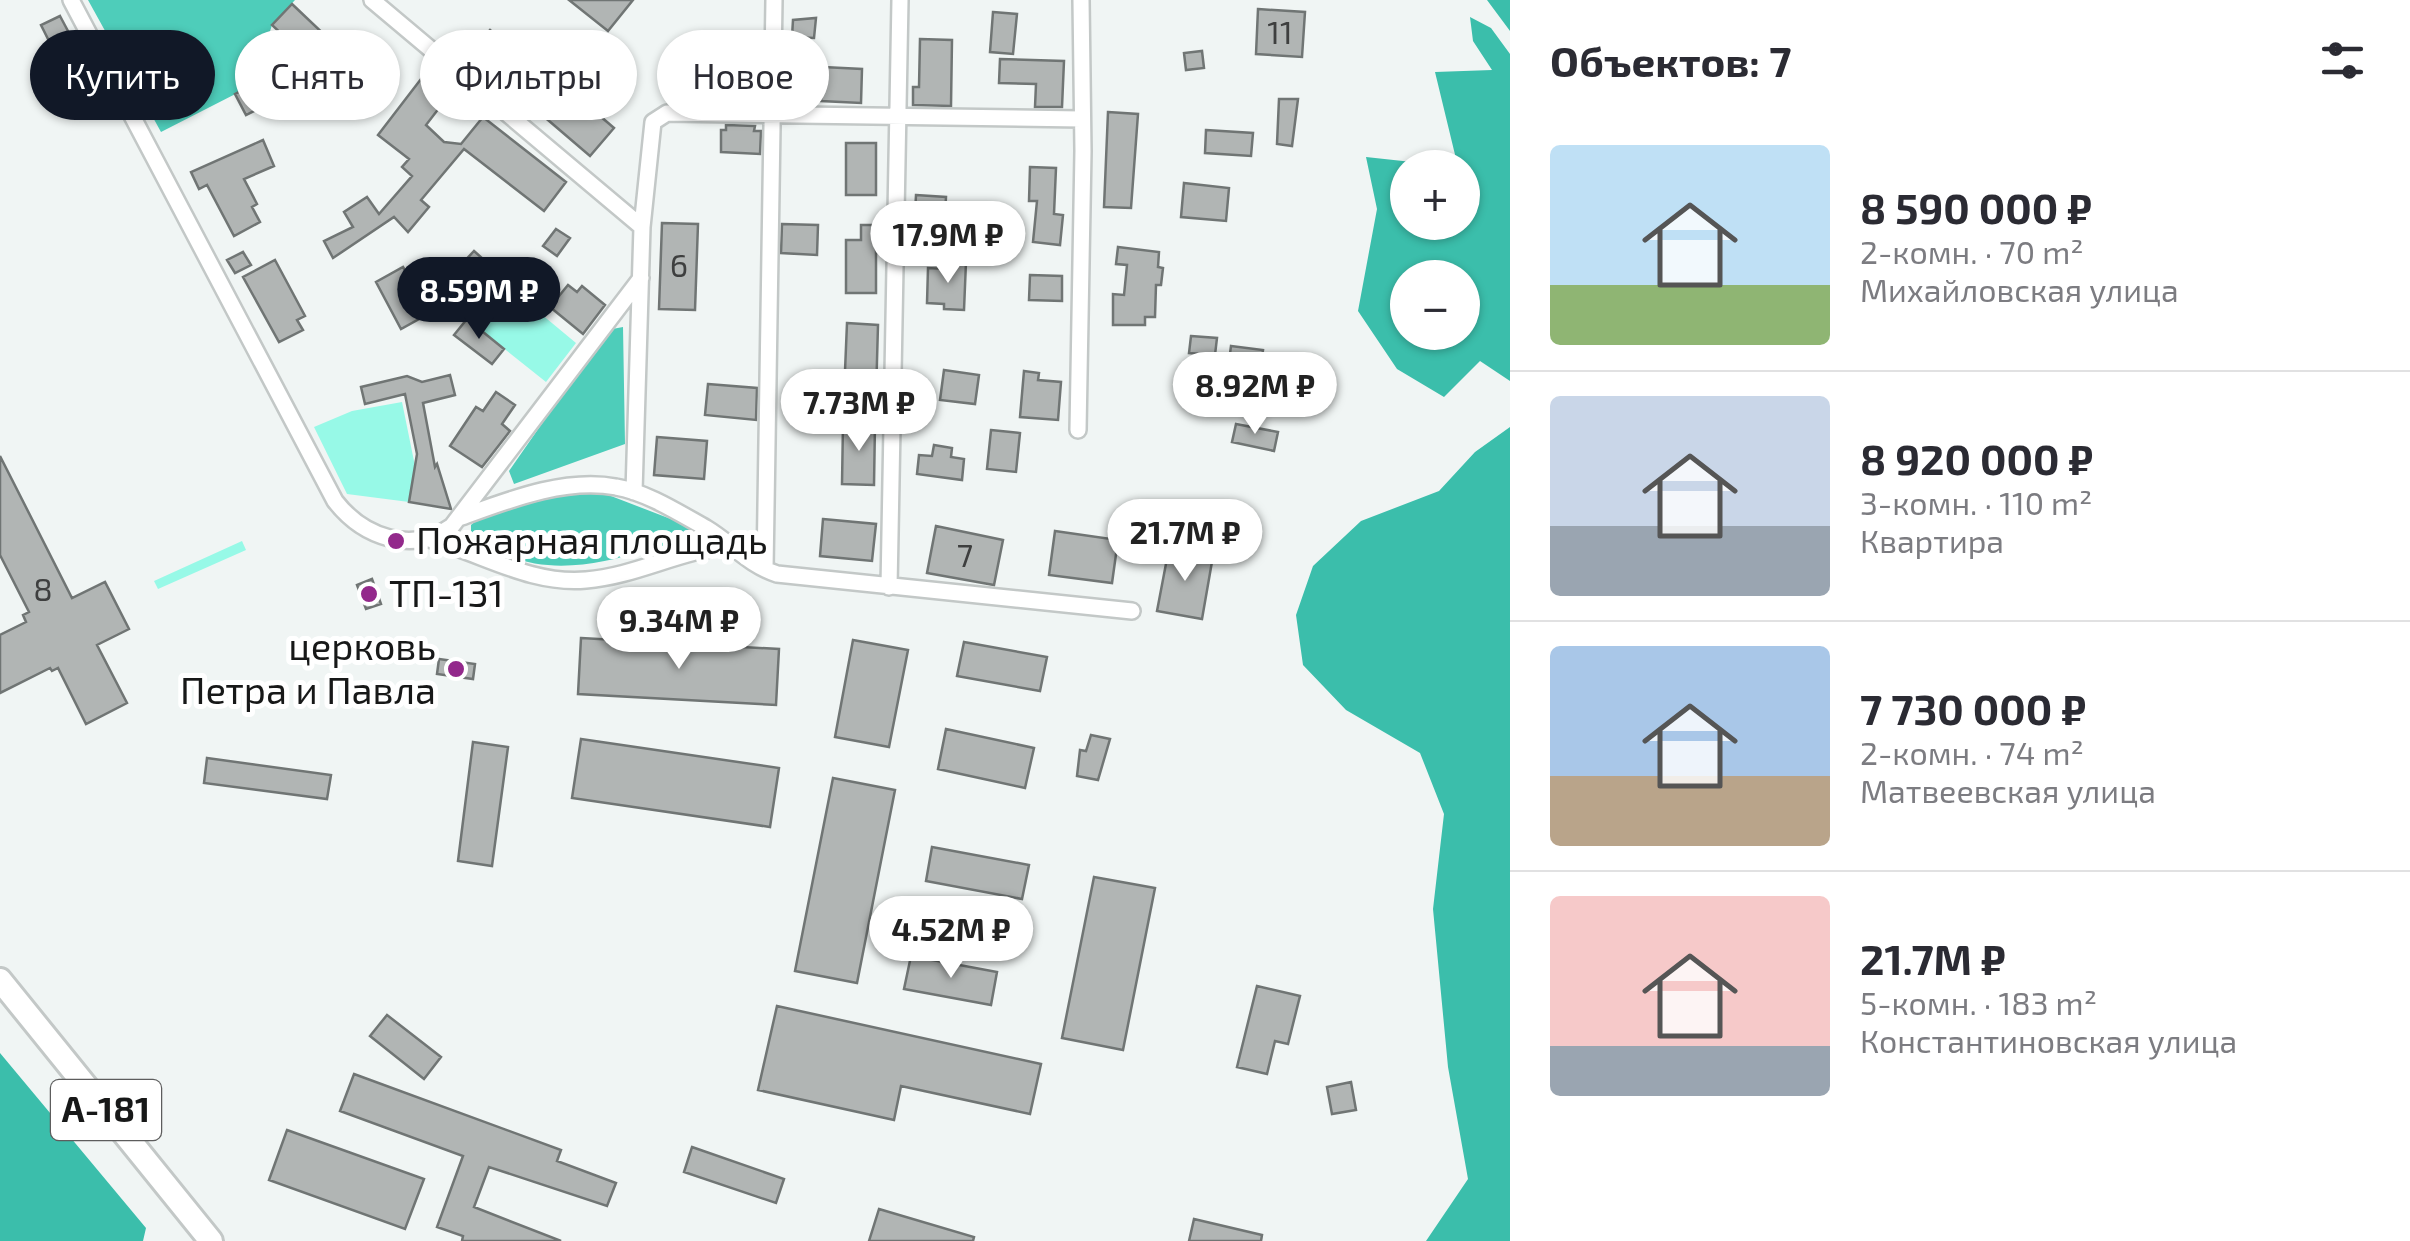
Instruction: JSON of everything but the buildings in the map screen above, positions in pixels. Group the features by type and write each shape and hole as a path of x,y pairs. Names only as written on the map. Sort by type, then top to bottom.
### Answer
{"main road":[{"name":"А-181","path":"0,980 211,1241"}],"street":[{"path":"71,0 335,501 358,526 402,541 444,532 459,518 641,278"},
{"path":"372,0 642,227"},
{"path":"774,0 774,30"},
{"path":"889,587 900,0"},
{"path":"1078,430 1081,0"},
{"path":"829,115 1081,119"},
{"path":"634,492 642,227 650,135 657,119"},
{"path":"765,570 774,120"},
{"path":"459,518 501,502 599,485 634,492 698,524 765,570 889,587 1132,611"},
{"path":"430,538 532,576 584,581 618,576 690,552 730,546"}],"shaded area":[{"path":"88,0 295,0 270,30 235,30 235,94 215,104 215,30 105,30"},
{"path":"1487,0 1510,0 1510,31"},
{"path":"1470,17 1491,28 1510,54 1510,381 1480,361 1444,397 1397,369 1358,311 1377,209 1366,157 1390,160 1390,240 1480,240 1480,150 1454,150 1435,72 1492,70 1473,41"},
{"path":"154,120 184,120 161,132"},
{"path":"493,274 576,343 546,382 463,316"},
{"path":"623,327 625,444 514,484 509,471 607,330"},
{"path":"402,402 415,466 409,502 347,494 314,427 352,411"},
{"path":"1510,427 1510,1241 1426,1241 1468,1179 1448,1067 1433,909 1444,814 1420,753 1346,710 1303,665 1296,615 1313,566 1361,521 1439,491 1475,452"},
{"path":"598,491 689,526 691,533 630,555 557,566 503,554 471,533 471,525 498,509"},
{"path":"242,541 246,550 158,589 154,581"},
{"path":"0,1053 146,1228 143,1241 0,1241"}],"place":[{"name":"Пожарная площадь","path":"396,541"},
{"name":"ТП-131","path":"369,594"},
{"name":"церковь Петра и Павла","path":"456,669"}]}
